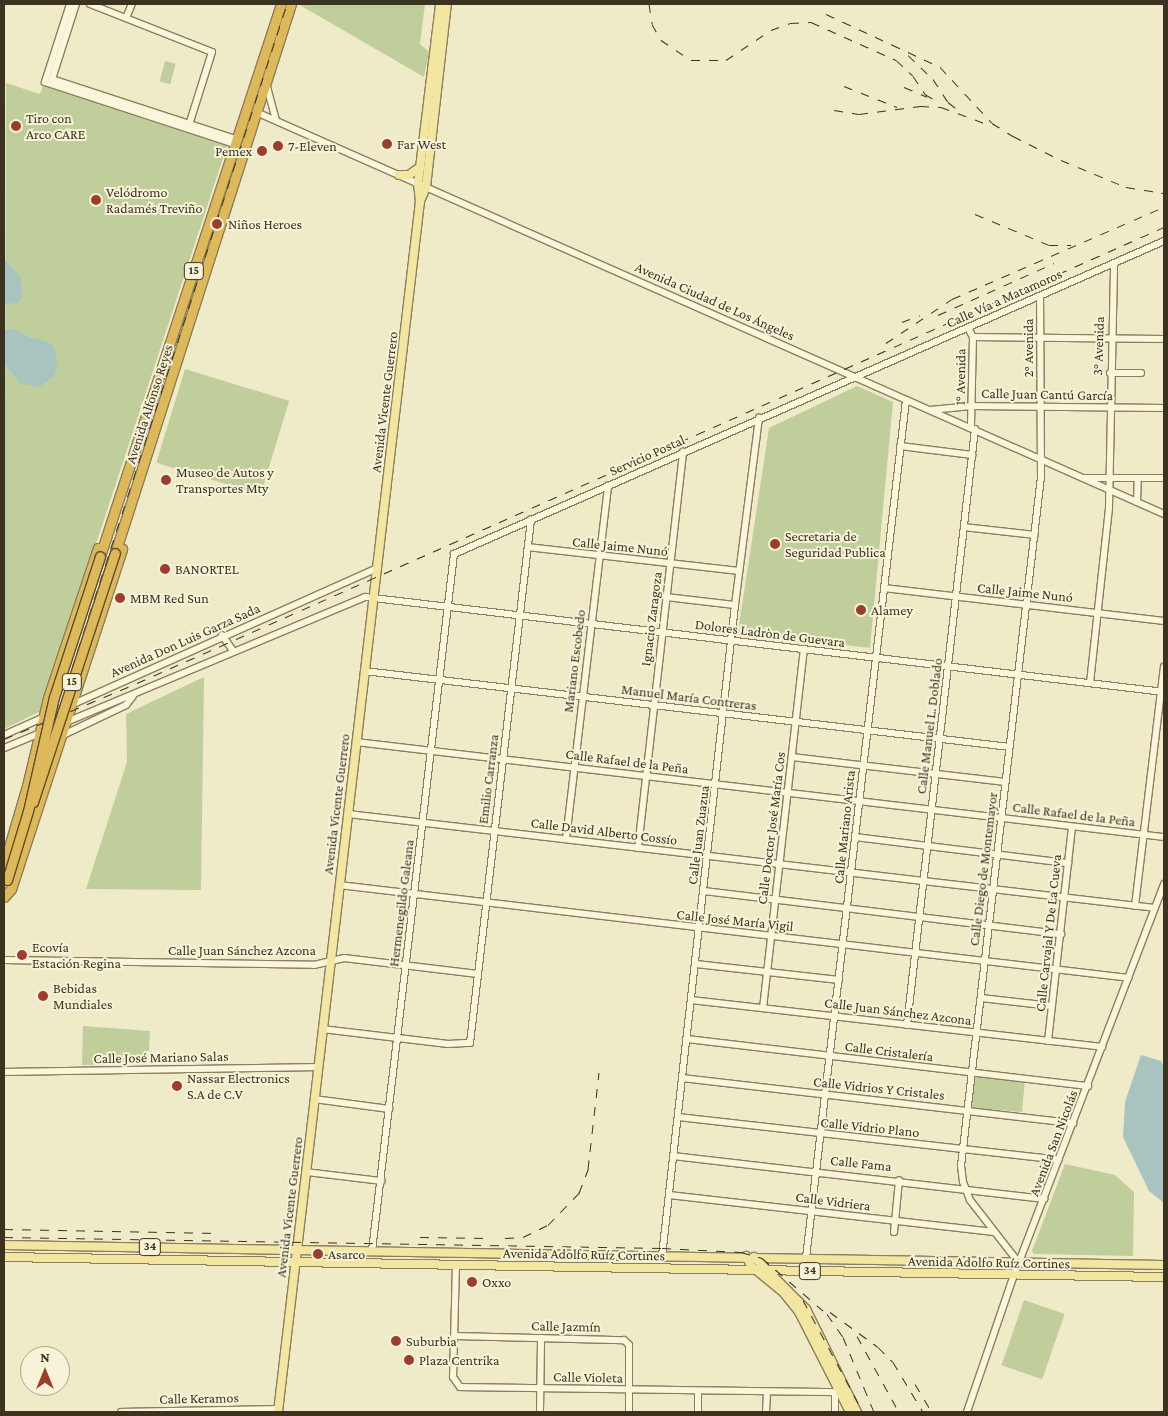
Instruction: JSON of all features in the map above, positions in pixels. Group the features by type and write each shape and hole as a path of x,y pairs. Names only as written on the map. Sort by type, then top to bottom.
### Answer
{"highway":[{"name":"Avenida Alfonso Reyes","path":"28,811 54,697 281,4"},
{"name":"Avenida Alfonso Reyes","path":"4,889 28,811 128,517 291,4"},
{"path":"241,125 260,101"},
{"path":"183,304 200,289"},
{"path":"4,864 44,717 115,499 122,490"},
{"path":"4,897 11,889 72,704 126,537 128,517"},
{"path":"44,717 65,723"},
{"path":"40,732 60,740"},
{"path":"32,766 52,762"}],"main road":[{"name":"Avenida Vicente Guerrero","path":"422,185 420,166 440,4"},
{"name":"Avenida Vicente Guerrero","path":"278,1410 420,200 447,4"},
{"path":"399,175 409,175 420,166"},
{"name":"Avenida Adolfo Ruíz Cortines","path":"4,1245 750,1256 1164,1265"},
{"path":"705,1256 710,1263 707,1269"},
{"path":"750,1256 754,1269 794,1305 850,1412"},
{"path":"750,1256 806,1309 857,1412"},
{"name":"Avenida Adolfo Ruíz Cortines","path":"4,1257 1164,1277"},
{"path":"830,1272 828,1265 832,1259"}],"street":[{"path":"70,4 45,82 236,141"},
{"path":"76,4 52,79 154,116"},
{"path":"90,4 212,52 188,127"},
{"path":"126,18 132,4"},
{"path":"266,81 276,120"},
{"name":"Avenida Ciudad de Los Ángeles","path":"256,112 1164,514"},
{"name":"Calle Vía a Matamoros","path":"854,376 968,328 1164,241"},
{"name":"3° Avenida","path":"1108,489 1110,338 1114,264"},
{"name":"2° Avenida","path":"1040,296 1041,460"},
{"name":"1° Avenida","path":"968,328 973,337 973,429"},
{"path":"973,337 1164,339"},
{"path":"1110,374 1141,373"},
{"name":"Servicio Postal","path":"453,558 460,549 531,520 854,376"},
{"name":"Calle Mariano Arista","path":"806,1258 906,400"},
{"name":"Calle Juan Cantú García","path":"930,410 972,406 1164,408"},
{"name":"Calle Juan Zuazua","path":"662,1256 717,784 735,605 760,418"},
{"name":"Calle Manuel L. Doblado","path":"907,1025 972,455 973,429"},
{"path":"900,446 972,455"},
{"name":"Ignacio Zaragoza","path":"638,848 683,452"},
{"name":"Calle Diego de Montemayor","path":"1019,1263 994,1232 965,1189 962,1173 962,1150 1028,605 1041,460"},
{"path":"1082,478 1164,478"},
{"path":"1137,502 1138,478"},
{"name":"Mariano Escobedo","path":"566,839 608,485"},
{"path":"1090,683 1108,489"},
{"name":"Emilio Carranza","path":"398,1038 466,1045 471,1041 531,520"},
{"path":"964,527 1035,534"},
{"name":"Calle Jaime Nunó","path":"528,547 739,571"},
{"name":"Hermenegildo Galeana","path":"372,1251 453,558"},
{"name":"Avenida Don Luis Garza Sada","path":"4,735 222,635 377,568"},
{"name":"Calle Jaime Nunó","path":"884,588 1164,621"},
{"path":"666,597 735,605"},
{"path":"4,748 133,696 354,600 373,598"},
{"name":"Dolores Ladròn de Guevara","path":"373,598 1163,692"},
{"path":"222,635 233,651"},
{"name":"Calle Doctor José María Cos","path":"763,1008 804,650"},
{"path":"1135,906 1163,692 1164,667"},
{"name":"Manuel María Contreras","path":"364,671 939,738 1010,748"},
{"path":"60,740 126,705 133,696"},
{"name":"Calle Rafael de la Peña","path":"356,742 1164,837"},
{"path":"792,757 1006,782"},
{"name":"Calle David Alberto Cossío","path":"348,814 1155,908"},
{"name":"Calle Carvajal Y De La Cueva","path":"1048,1041 1072,827"},
{"path":"855,837 1068,863"},
{"name":"Avenida San Nicolás","path":"967,1412 1014,1275 1045,1199 1164,884"},
{"name":"Calle José María Vigil","path":"339,885 1128,978"},
{"name":"Calle José María Vigil","path":"704,891 1061,934"},
{"name":"Calle Juan Sánchez Azcona","path":"4,960 314,965 344,958 478,974"},
{"path":"696,964 839,980"},
{"name":"Calle Juan Sánchez Azcona","path":"981,998 1052,1006"},
{"name":"Calle Juan Sánchez Azcona","path":"691,1000 1102,1047"},
{"path":"322,1029 398,1038"},
{"name":"Calle Cristalería","path":"687,1039 1088,1086"},
{"name":"Calle José Mariano Salas","path":"4,1072 318,1068"},
{"name":"Calle Vidrios Y Cristales","path":"682,1078 1073,1123"},
{"path":"314,1099 389,1109"},
{"name":"Calle Vidrio Plano","path":"678,1117 1059,1160"},
{"name":"Calle Fama","path":"673,1156 899,1180 1045,1199"},
{"path":"306,1172 381,1181"},
{"path":"894,1232 899,1180"},
{"name":"Calle Vidriera","path":"668,1195 994,1232"},
{"name":"Calle Violeta","path":"456,1264 453,1377 457,1385 464,1388 838,1392"},
{"name":"Calle Jazmín","path":"455,1336 626,1341 629,1345 629,1390"},
{"path":"540,1412 541,1338"},
{"path":"629,1390 629,1412"},
{"path":"698,1392 698,1412"},
{"path":"766,1412 767,1392"},
{"path":"834,1412 838,1392"},
{"name":"Calle Keramos","path":"120,1412 278,1410"}],"green space":[{"path":"298,4 425,4 420,44 429,52 424,77"},
{"path":"165,61 176,64 170,84 160,81"},
{"path":"6,83 40,94 43,86 227,146 41,711 4,729"},
{"path":"185,369 289,401 261,495 156,463"},
{"path":"857,386 893,402 870,648 738,632 769,428"},
{"path":"204,677 201,890 86,889 127,762 126,714"},
{"path":"83,1026 150,1031 148,1063 82,1065"},
{"path":"978,1075 1025,1080 1022,1112 974,1108 971,1105 974,1077"},
{"path":"1065,1164 1115,1175 1134,1192 1133,1256 1034,1254 1032,1251"},
{"path":"1024,1300 1065,1314 1042,1379 1002,1365"}],"water":[{"path":"4,259 20,276 22,298 18,303 4,304"},
{"path":"14,329 53,346 56,353 57,369 54,376 40,387 20,383 4,363 4,330"},
{"path":"1141,1055 1161,1061 1164,1067 1164,1203 1149,1191 1123,1137 1125,1102"}],"railway":[{"path":"72,668 287,4"},
{"path":"649,4 652,24 661,40 691,60 726,60 771,30 790,23 811,22 896,60 913,76 925,94 936,101"},
{"path":"826,14 940,67 992,123 1013,136 1061,160 1126,187 1164,193"},
{"path":"908,55 933,79 948,102 958,110"},
{"path":"844,86 897,107"},
{"path":"904,87 927,97"},
{"path":"834,110 859,114 920,106 941,107 992,126"},
{"path":"886,343 952,299 1164,207"},
{"path":"975,214 1049,245 1071,245"},
{"path":"4,739 137,683 1164,227"},
{"path":"938,315 1054,263"},
{"path":"902,322 920,315"},
{"path":"505,1238 523,1237 548,1225 579,1193 588,1169 599,1073"},
{"path":"4,1229 218,1233"},
{"path":"4,1237 662,1248 741,1252 762,1258 827,1314 843,1337 874,1412"},
{"path":"420,1237 487,1238"},
{"path":"803,1300 863,1412"},
{"path":"830,1312 878,1347 893,1362 923,1412"},
{"path":"857,1336 899,1412"},
{"path":"915,1384 932,1412"}],"place":[{"name":"Tiro con Arco CARE","path":"16,126"},
{"name":"Far West","path":"387,144"},
{"name":"7-Eleven","path":"278,146"},
{"name":"Pemex","path":"262,151"},
{"name":"Velódromo Radamés Treviño","path":"96,200"},
{"name":"Niños Heroes","path":"217,224"},
{"name":"Museo de Autos y Transportes Mty","path":"166,480"},
{"name":"Secretaria de Seguridad Publica","path":"775,544"},
{"name":"BANORTEL","path":"165,569"},
{"name":"MBM Red Sun","path":"120,598"},
{"name":"Alamey","path":"861,610"},
{"name":"Ecovía Estación Regina","path":"22,955"},
{"name":"Bebidas Mundiales","path":"43,996"},
{"name":"Nassar Electronics S.A de C.V","path":"177,1086"},
{"name":"Asarco","path":"318,1254"},
{"name":"Oxxo","path":"472,1282"},
{"name":"Suburbia","path":"396,1341"},
{"name":"Plaza Centrika","path":"409,1360"}]}
